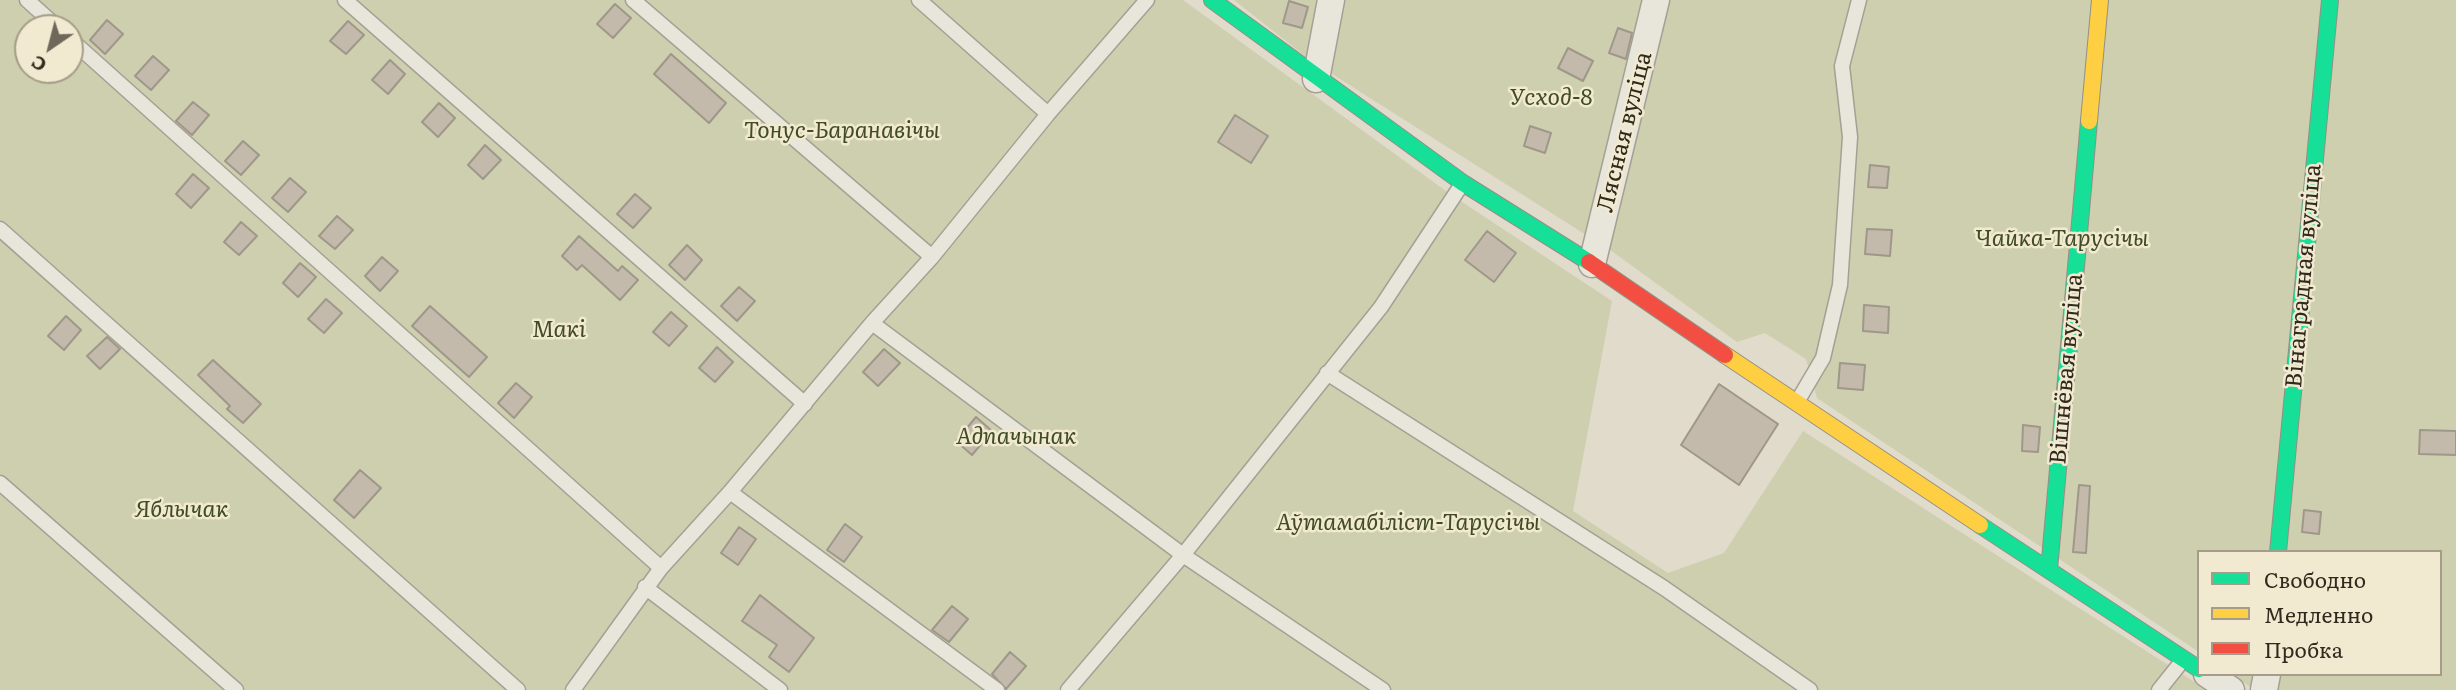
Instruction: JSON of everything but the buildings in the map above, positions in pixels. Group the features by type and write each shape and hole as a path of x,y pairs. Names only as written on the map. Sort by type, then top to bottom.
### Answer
{"street":[{"path":"1212,0 1316,79 1463,183 1592,264 1797,404 2197,668"},
{"path":"1316,79 1331,0"},
{"name":"Лясная вуліца","path":"1592,264 1656,0"},
{"name":"Вішнёвая вуліца","path":"2049,570 2100,0"},
{"name":"Вінаградная вуліца","path":"2278,550 2330,0"},
{"path":"2210,676 2231,690"}],"lane":[{"path":"27,0 42,14"},
{"path":"345,0 805,404"},
{"path":"633,0 932,257"},
{"path":"919,0 1048,114"},
{"path":"573,690 645,587 932,257 1048,114 1147,0"},
{"path":"1797,404 1823,358 1840,285 1850,137 1842,66 1859,0"},
{"path":"84,52 661,568"},
{"path":"1068,690 1183,555 1381,307 1463,183"},
{"path":"0,229 518,690"},
{"path":"872,323 1183,555 1383,690"},
{"path":"1327,373 1664,589 1810,690"},
{"path":"0,483 236,690"},
{"path":"730,492 997,690"},
{"path":"645,587 780,690"},
{"path":"2160,690 2184,659"}],"green space":[{"path":"0,0 1183,0 1450,194 1612,301 1573,511 1668,573 1724,553 1803,431 2207,690 0,690"},
{"path":"1234,0 2456,0 2456,690 2255,690 2234,676 2442,676 2442,550 2197,550 2197,651 1817,398 1806,359 1765,333 1737,342 1613,252 1310,60"}],"traffic: fast":[{"path":"1212,0 1463,183 1589,262"},
{"path":"2278,550 2330,0"},
{"path":"2049,570 2089,121"},
{"path":"1980,525 2197,668"}],"traffic: slow":[{"path":"2089,121 2100,0"},
{"path":"1725,355 1980,525"}],"traffic: jam":[{"path":"1589,262 1725,355"}],"park label":[{"name":"Усход-8","path":"1551,98"},
{"name":"Тонус-Баранавічы","path":"842,131"},
{"name":"Чайка-Тарусічы","path":"2062,239"},
{"name":"Макі","path":"559,330"},
{"name":"Адпачынак","path":"1016,437"},
{"name":"Яблычак","path":"181,510"},
{"name":"Аўтамабіліст-Тарусічы","path":"1408,523"}]}
